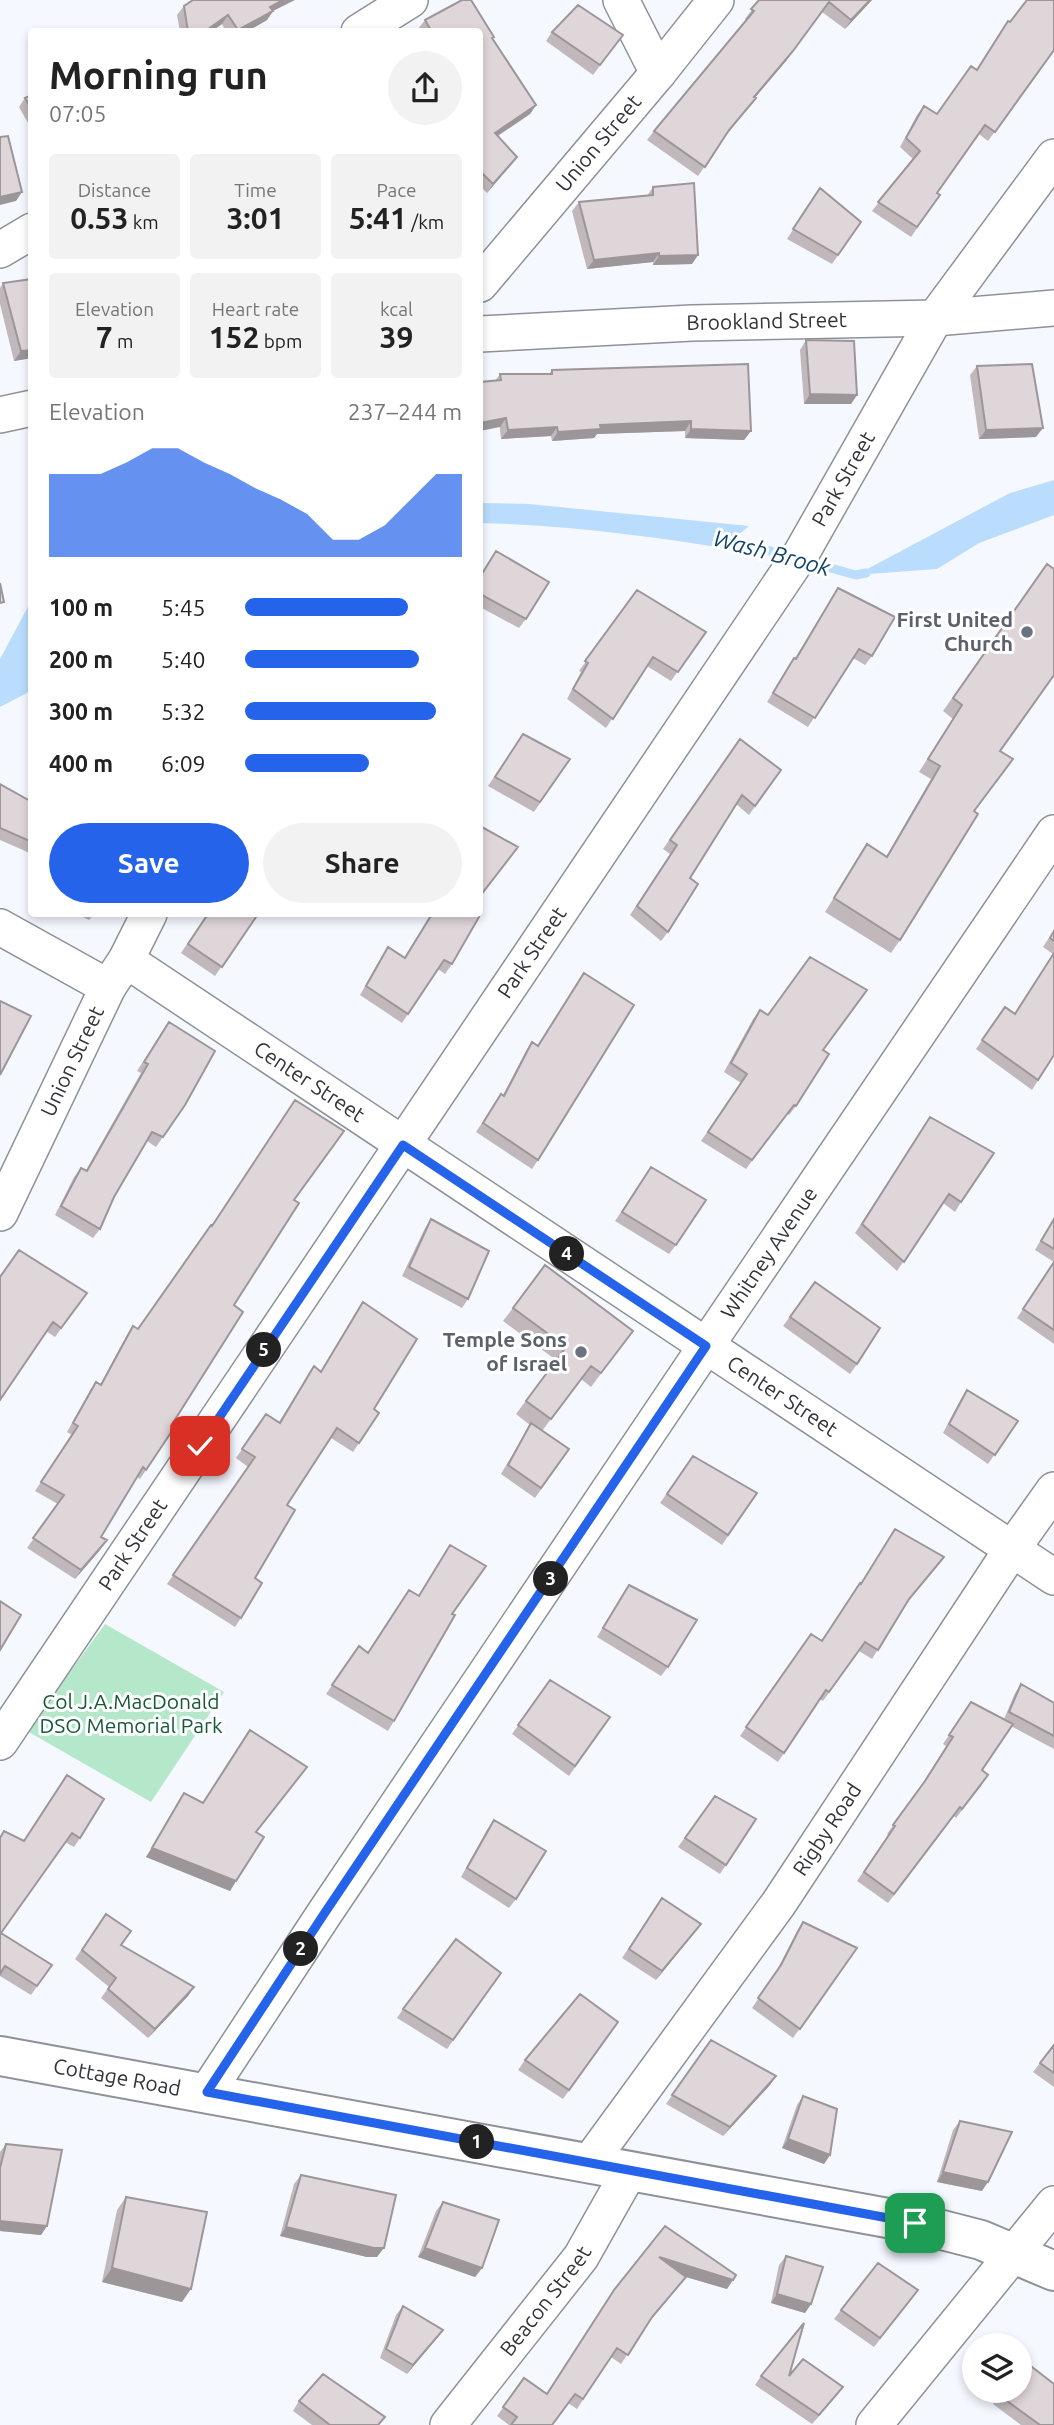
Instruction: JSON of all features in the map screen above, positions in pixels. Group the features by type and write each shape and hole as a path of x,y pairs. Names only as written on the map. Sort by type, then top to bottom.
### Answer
{"main road":[{"name":"Cottage Road","path":"0,2056 915,2223 981,2239 1054,2271"}],"street":[{"path":"365,28 410,0"},
{"path":"621,0 658,73"},
{"name":"Union Street","path":"483,280 716,0"},
{"name":"Park Street","path":"0,1742 802,552 935,318 1054,157"},
{"path":"0,250 28,233"},
{"name":"Brookland Street","path":"483,334 692,323 935,318 1054,308"},
{"path":"0,415 28,409"},
{"name":"Whitney Avenue","path":"207,2092 706,1346 1054,833"},
{"name":"Union Street","path":"0,1213 147,917"},
{"name":"Center Street","path":"0,927 117,974 403,1145 1054,1577"},
{"name":"Rigby Road","path":"589,2163 779,1903 1012,1549 1054,1490"},
{"name":"Beacon Street","path":"448,2425 582,2257 630,2170"},
{"path":"874,2425 1054,2204"}],"green space":[{"name":"Col J.A.MacDonald DSO Memorial Park","path":"105,1624 224,1692 151,1802 27,1731"}],"water":[{"path":"1054,480 1054,515 979,543 937,569 856,575 1010,493"},
{"path":"483,503 529,504 749,526 723,548 602,531 483,523"},
{"path":"28,607 28,691 0,707 0,659"}],"building":[{"path":"193,0 283,0 270,7 273,11 242,28 237,28 228,15 210,28 187,28 184,6"},
{"path":"462,0 471,0 494,37 492,38 536,105 495,133 517,157 493,184 483,174 483,28 430,28 425,20"},
{"path":"759,0 870,0 851,20 829,2 729,130 705,167 654,131 754,11 751,9"},
{"path":"1027,0 1054,0 1054,50 995,132 985,125 937,193 940,195 917,227 878,202 920,151 906,138 924,106 937,114 971,66 977,70 1008,21 1010,22"},
{"path":"578,5 623,35 600,65 552,32"},
{"path":"8,136 22,192 0,197 0,137"},
{"path":"694,183 698,255 659,256 659,253 594,260 579,202 653,195 653,187"},
{"path":"820,188 861,222 838,255 793,229"},
{"path":"28,280 28,350 21,351 3,283"},
{"path":"806,340 854,341 857,395 810,394"},
{"path":"748,364 751,431 691,429 691,421 600,425 601,429 558,432 557,427 508,430 506,418 483,422 483,382 501,380 500,374 552,374 552,370"},
{"path":"1032,364 1043,428 986,430 977,366"},
{"path":"496,551 549,582 526,619 483,596 483,572"},
{"path":"1047,564 1054,569 1054,675 1000,751 1013,759 974,811 978,814 900,940 834,898 867,844 887,857 940,766 928,759 962,705 953,698"},
{"path":"0,583 4,602 0,603"},
{"path":"838,588 895,617 872,656 859,649 815,718 773,693"},
{"path":"637,590 706,632 678,672 653,657 613,719 573,689 588,663 585,661"},
{"path":"523,734 570,759 540,802 495,777"},
{"path":"740,739 781,770 755,806 742,795 690,878 698,884 668,932 637,906 677,845 670,840"},
{"path":"0,784 28,800 28,840 0,828"},
{"path":"483,828 518,847 483,892"},
{"path":"206,917 256,917 222,967 188,944"},
{"path":"430,917 479,917 452,964 444,960 408,1014 366,986 388,947 405,958"},
{"path":"1054,953 1054,1055 1038,1080 982,1040 1005,1007 1015,1014"},
{"path":"810,957 867,990 823,1050 829,1054 796,1106 794,1105 752,1160 708,1132 747,1074 731,1063 760,1010 768,1015"},
{"path":"584,973 634,1005 538,1160 483,1123 501,1094 504,1096 532,1042 538,1046"},
{"path":"0,1001 31,1016 0,1075"},
{"path":"169,1022 215,1051 185,1105 163,1137 152,1132 114,1197 100,1229 61,1206 81,1168 87,1171 148,1064 144,1062"},
{"path":"295,1100 344,1131 294,1200 299,1203 234,1305 243,1312 171,1426 174,1428 146,1470 143,1467 101,1537 107,1540 81,1570 33,1538 64,1495 41,1482 78,1426 73,1423 96,1382 101,1385 133,1326 138,1329 212,1226"},
{"path":"930,1117 994,1153 961,1202 949,1194 904,1262 862,1224"},
{"path":"651,1167 706,1200 676,1245 622,1212"},
{"path":"431,1219 489,1251 468,1299 409,1267"},
{"path":"1054,1219 1054,1249 1041,1241"},
{"path":"19,1250 87,1293 61,1328 53,1322 0,1400 0,1277"},
{"path":"1054,1262 1054,1330 1023,1309"},
{"name":"Temple Sons of Israel","path":"545,1265 633,1331 601,1373 591,1366 551,1419 526,1401 566,1347 513,1308"},
{"path":"815,1282 880,1328 857,1364 790,1317"},
{"path":"363,1302 417,1339 374,1409 379,1413 359,1443 337,1428 287,1505 295,1510 255,1578 262,1583 241,1618 173,1575 255,1457 242,1449 266,1414 280,1423 314,1366 321,1372"},
{"path":"967,1390 1018,1421 995,1455 949,1424"},
{"path":"531,1423 569,1449 541,1488 508,1465"},
{"path":"693,1456 757,1493 728,1535 667,1494"},
{"path":"895,1529 944,1557 909,1599 878,1650 865,1642 829,1692 826,1690 784,1753 746,1727 811,1634 822,1641"},
{"path":"450,1545 486,1566 452,1614 455,1615 394,1721 332,1685 359,1646 368,1653 409,1590 419,1596"},
{"path":"629,1585 697,1620 668,1667 603,1628"},
{"path":"0,1601 21,1615 0,1650"},
{"path":"550,1680 610,1717 575,1766 518,1725"},
{"path":"1021,1684 1054,1703 1054,1736 1009,1712"},
{"path":"971,1702 1013,1724 982,1770 988,1775 962,1809 960,1807 894,1894 864,1872 953,1737 949,1735"},
{"path":"250,1730 307,1767 256,1832 264,1837 236,1881 152,1848 184,1793 203,1803"},
{"path":"67,1775 104,1799 80,1838 72,1833 1,1933 52,1965 37,1986 5,1966 0,1974 0,1838 4,1831 24,1841"},
{"path":"715,1796 756,1819 726,1865 685,1838"},
{"path":"494,1820 546,1851 516,1899 467,1868"},
{"path":"662,1898 701,1924 662,1971 629,1949"},
{"path":"106,1914 131,1931 121,1945 194,1987 155,2029 108,1989 116,1978 82,1950"},
{"path":"803,1922 857,1948 800,2029 758,1998 781,1965"},
{"path":"456,1939 501,1973 453,2040 403,2009"},
{"path":"580,1994 618,2022 569,2090 525,2060"},
{"path":"711,2040 776,2076 730,2127 672,2095"},
{"path":"1054,2045 1054,2073 1040,2063"},
{"path":"803,2096 837,2109 830,2155 788,2139"},
{"path":"960,2121 1012,2132 988,2182 943,2172"},
{"path":"6,2144 62,2150 47,2226 0,2221 0,2168"},
{"path":"301,2175 396,2195 384,2248 286,2227"},
{"path":"126,2197 207,2212 191,2289 112,2268"},
{"path":"443,2202 499,2220 482,2268 425,2248"},
{"path":"665,2226 736,2275 733,2280 659,2257 686,2277 652,2317 628,2355 617,2348 583,2399 575,2394 552,2425 511,2425 517,2417 503,2407 524,2378 547,2394 614,2290"},
{"path":"786,2256 823,2267 811,2304 777,2294"},
{"path":"878,2263 918,2290 880,2338 841,2310"},
{"path":"403,2306 443,2330 413,2365 386,2349"},
{"path":"804,2323 789,2376 803,2359 843,2387 819,2415 761,2376"},
{"path":"1032,2367 1054,2384 1054,2425 1040,2425 1010,2403 1032,2403"},
{"path":"323,2374 385,2417 378,2425 330,2425 299,2401"}],"waterway":[{"name":"Wash Brook","path":"724,538 792,557"},
{"name":"Wash Brook","path":"805,561 856,575 866,573"}],"place":[{"name":"First United Church","path":"1027,632"},
{"name":"Temple Sons of Israel","path":"581,1352"}],"route":[{"path":"200,1446 403,1145 706,1346 207,2092 915,2223"}]}
